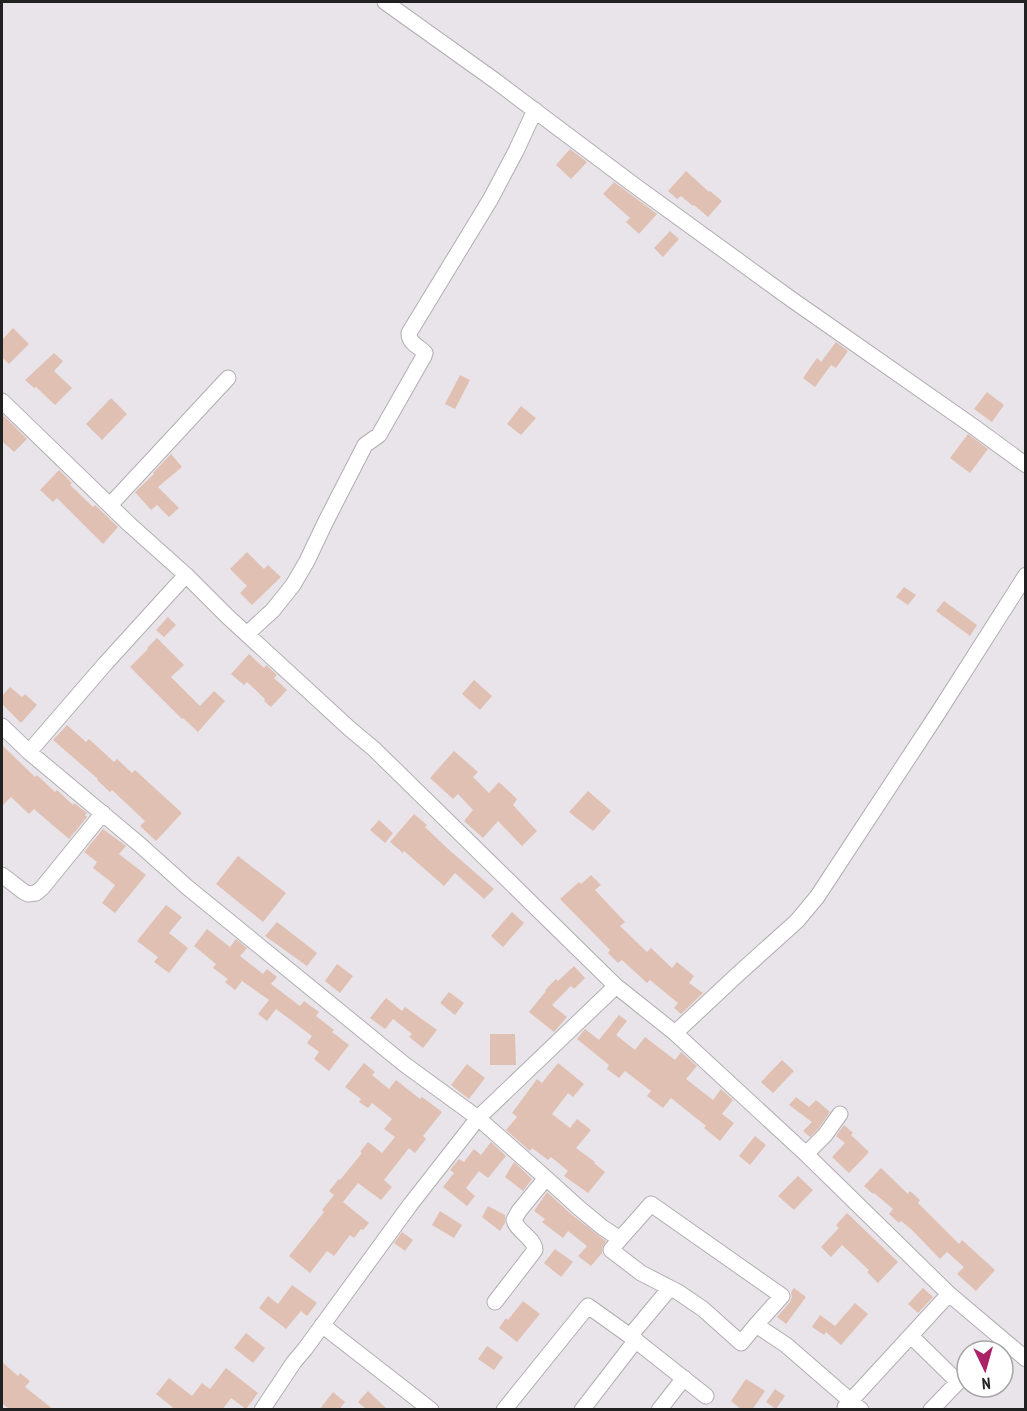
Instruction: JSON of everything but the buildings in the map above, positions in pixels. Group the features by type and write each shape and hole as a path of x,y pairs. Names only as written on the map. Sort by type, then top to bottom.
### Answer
{"street":[{"path":"385,2 791,299 1026,465"},
{"path":"247,634 273,610 293,585 365,445 379,435 424,356 424,351 412,342 409,333 490,200 535,110"},
{"path":"110,505 228,378"},
{"path":"2,401 247,634 374,749 616,986 675,1033 806,1154 949,1294 1024,1356"},
{"path":"29,752 186,575"},
{"path":"675,1033 797,921 817,897 1026,575"},
{"path":"2,726 29,752 187,887 404,1064 478,1118 602,1227 620,1239"},
{"path":"2,874 24,892 36,893 103,813"},
{"path":"262,1410 294,1362 410,1205 478,1118 616,986"},
{"path":"806,1154 825,1135 840,1114"},
{"path":"495,1302 535,1250 534,1243 514,1220 519,1210 546,1178"},
{"path":"651,1204 782,1296 741,1343 703,1309 670,1288 641,1273 611,1250 651,1204"},
{"path":"582,1410 670,1288"},
{"path":"756,1325 786,1345 851,1407 949,1294"},
{"path":"504,1410 588,1306 633,1338 706,1396"},
{"path":"322,1325 431,1410"},
{"path":"911,1336 958,1382 931,1410"},
{"path":"659,1410 684,1378"}]}
